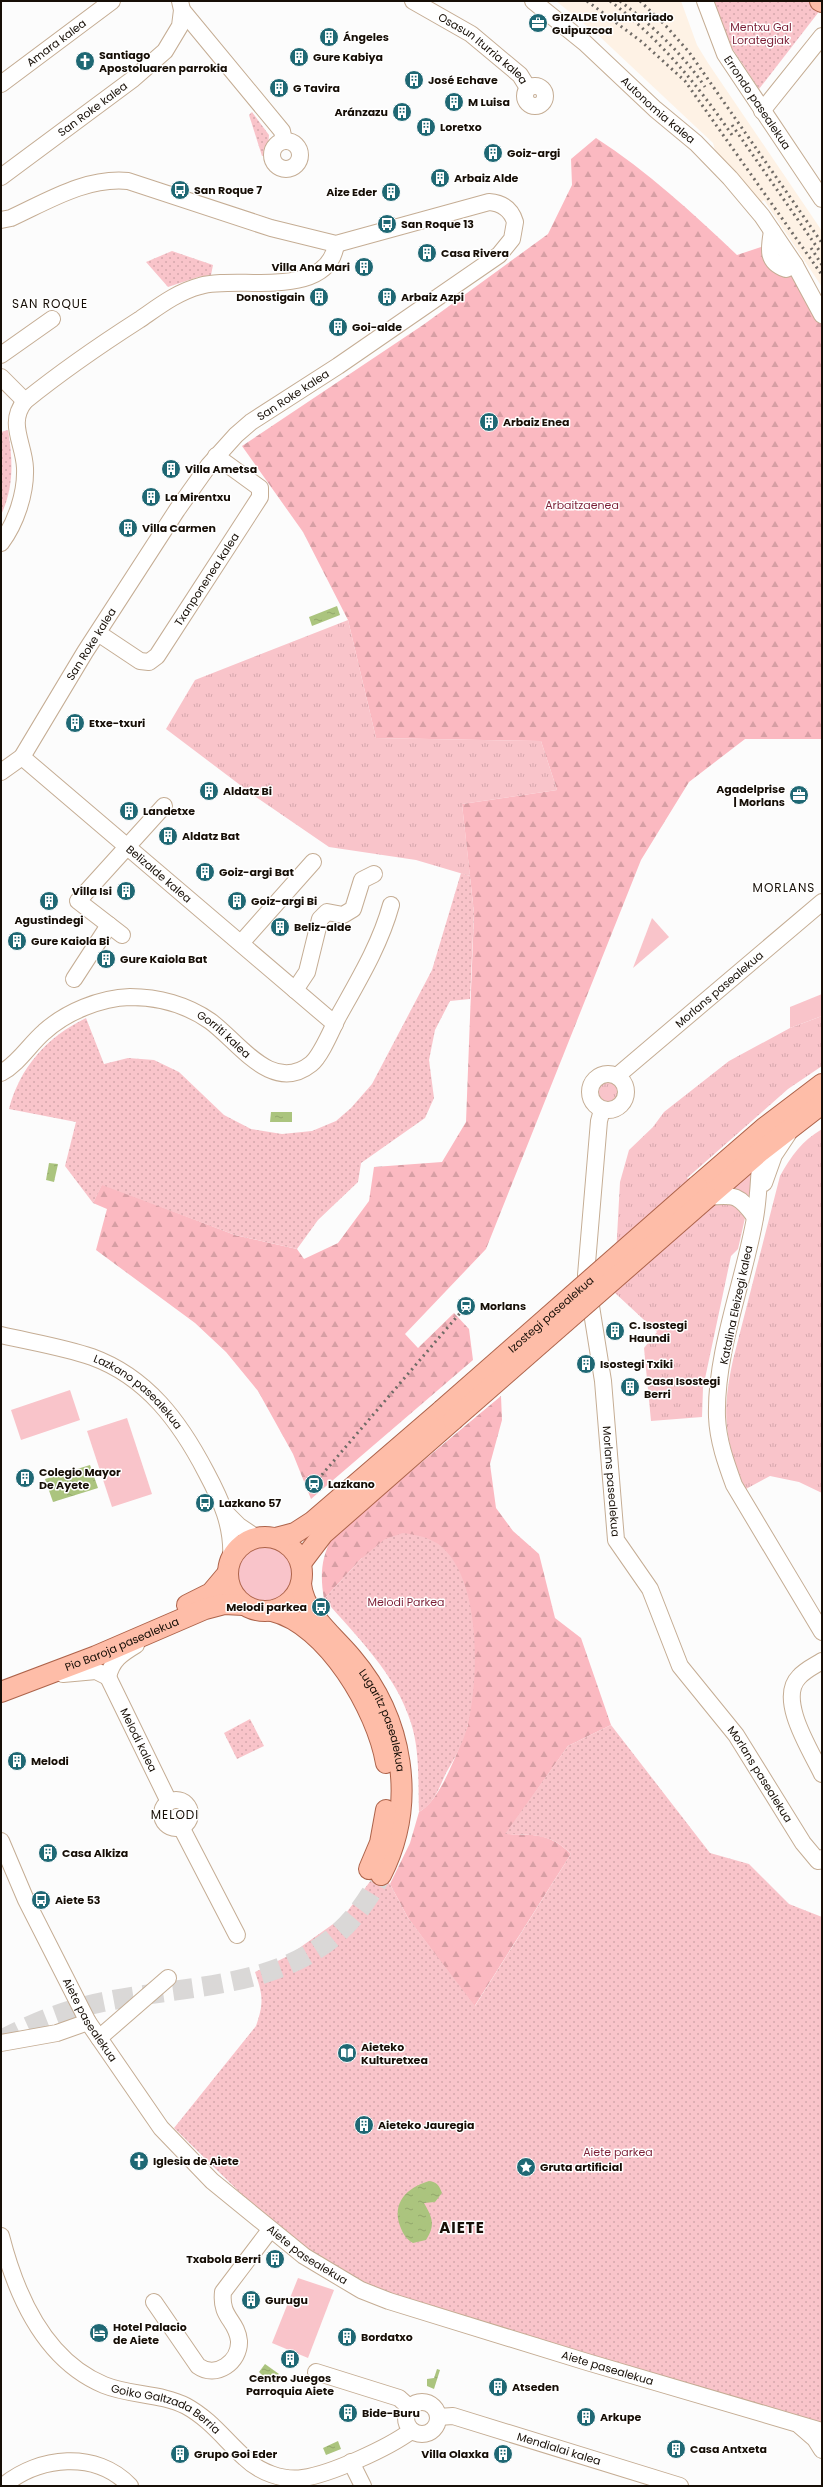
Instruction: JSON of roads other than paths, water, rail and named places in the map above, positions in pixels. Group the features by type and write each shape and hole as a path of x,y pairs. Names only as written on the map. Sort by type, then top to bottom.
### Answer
{"main road":[{"name":"Izostegi pasealekua","path":"703,1191 761,1151 793,1125 818,1093"},
{"name":"Izostegi pasealekua","path":"301,1563 322,1534 447,1415 703,1191 764,1128 818,1093"},
{"name":"Izostegi pasealekua","path":"266,1538 295,1533 312,1522 447,1415"},
{"path":"266,1538 291,1547 301,1563 301,1584 293,1599 280,1608 272,1611 258,1611 244,1606 232,1592 229,1566 242,1545 266,1538"},
{"name":"Pio Baroja pasealekua","path":"1,1682 135,1630 203,1597 217,1588 229,1566"},
{"name":"Lugaritz pasealekua","path":"272,1611 297,1621 326,1648 360,1692 375,1721 384,1753 388,1799 375,1872 393,1847 401,1800 401,1768 394,1733 388,1716 372,1684 353,1659 312,1612 304,1599 301,1584"},
{"name":"Pio Baroja pasealekua","path":"1,1692 214,1606 244,1606"}],"street":[{"name":"Amara kalea","path":"1,84 112,1"},
{"name":"Osasun Iturria kalea","path":"413,1 471,34 520,74 528,88"},
{"name":"Autonomia kalea","path":"533,1 585,43 655,109 696,143 753,204 772,231 769,246 771,258 776,265 786,269 795,265 822,314"},
{"name":"Errondo pasealekua","path":"705,1 725,54 822,199"},
{"path":"181,5 282,131 284,141"},
{"name":"San Roke kalea","path":"1,177 132,79 166,51 180,26 181,5"},
{"path":"762,111 822,36"},
{"name":"San Roke kalea","path":"1,220 11,218 82,186 102,180 119,180 128,181 271,228 336,244 489,202 498,202 508,209 515,222 512,239 499,255 338,366 251,422 216,456 177,510 98,633 22,757 1,772"},
{"path":"1,543 8,534 17,514 22,494 25,469 16,418 18,410 25,401 97,348 177,295 200,286 298,280 317,273 329,263 335,252 336,244"},
{"path":"1,355 52,319"},
{"path":"1,377 25,401"},
{"name":"Txanponenea kalea","path":"98,633 140,661 150,662 157,656 260,497 260,488 254,482 216,456"},
{"name":"Belizalde kalea","path":"22,757 335,1024"},
{"path":"122,935 78,901 164,806"},
{"path":"241,943 313,862"},
{"path":"295,990 307,972 320,919 327,912 343,915 353,909 362,880 374,874"},
{"name":"Morlans pasealekua","path":"616,1076 822,902"},
{"name":"Gorriti kalea","path":"1,1073 11,1068 44,1031 69,1014 96,1003 129,997 163,1000 187,1008 210,1020 263,1067 277,1072 296,1072 312,1063 335,1024 373,953 383,927 381,917 383,907"},
{"path":"74,979 108,925"},
{"path":"602,1074 616,1076 624,1084 626,1090 623,1103 614,1110 602,1110 591,1100 589,1094 592,1082 602,1074"},
{"name":"Katalina Eleizegi kalea","path":"818,1093 769,1134 761,1151 755,1217 718,1391 717,1418 726,1462 734,1485 822,1632"},
{"name":"Morlans pasealekua","path":"602,1110 586,1265 591,1316 603,1382 616,1540 650,1589 680,1666 736,1735 802,1843 818,1861 822,1858"},
{"path":"755,1217 774,1155 793,1125"},
{"path":"703,1191 730,1195 743,1200 755,1217"},
{"name":"Lazkano pasealekua","path":"1,1335 91,1357 117,1368 143,1386 162,1404 181,1428 225,1512"},
{"path":"225,1512 239,1526 266,1538"},
{"path":"225,1512 231,1534 229,1566"},
{"path":"41,1677 96,1671 108,1676 111,1664 122,1654 173,1622"},
{"path":"822,1661 798,1677 793,1685 791,1697 795,1718 822,1774"},
{"name":"Melodi kalea","path":"108,1676 169,1802 178,1801 187,1807 188,1819 181,1827 237,1936"},
{"name":"Aiete pasealekua","path":"1,1841 5,1860 88,2022 151,2115 182,2152 212,2181 270,2230 304,2256 340,2279 389,2301 799,2425 822,2434"},
{"path":"99,2038 168,1978"},
{"path":"1,2043 57,2033 88,2022"},
{"path":"154,2302 198,2366 206,2372 214,2372 223,2368 236,2354 239,2342 236,2329 225,2315 222,2303 223,2292 270,2230"},
{"name":"Goiko Galtzada Berria","path":"1,2236 16,2288 30,2314 49,2341 80,2371 104,2385 131,2393 178,2402 195,2411 220,2431 245,2459 263,2470 282,2477 303,2478 351,2462 411,2430"},
{"path":"316,2372 399,2398 409,2407"},
{"path":"419,2402 424,2402 434,2407 438,2417 438,2422 431,2431 421,2434 411,2430 405,2419 409,2407 419,2402"},
{"name":"Mendialai kalea","path":"438,2417 453,2416 680,2486"},
{"path":"799,2425 815,2439 822,2450"},
{"name":"Aiete pasealekua","path":"799,2425 822,2430"},
{"path":"3,2486 29,2469 69,2461 97,2465 111,2472 130,2486"},
{"path":"351,2462 363,2486"}],"water":[{"path":"337,606 340,615 312,626 309,617"},
{"path":"271,1112 292,1112 292,1122 270,1122"},
{"path":"49,1163 58,1164 54,1182 46,1180"},
{"path":"90,1465 98,1488 53,1502 45,1479"},
{"path":"429,2181 437,2184 442,2193 435,2202 424,2203 431,2217 431,2230 426,2240 413,2243 408,2240 402,2231 398,2218 398,2210 403,2198 408,2192"},
{"path":"265,2364 279,2374 271,2384 259,2372"},
{"path":"437,2369 440,2370 434,2389 427,2386 427,2379 434,2378"},
{"path":"338,2441 341,2449 326,2455 323,2448"}],"tunnel":[{"path":"1,2040 50,2017 76,2008 144,1995 224,1983 261,1974 296,1961 328,1941 357,1913 381,1875"}],"railway":[{"path":"587,1 642,42 685,81 822,275"},
{"path":"610,1 645,31 677,63 732,135"},
{"path":"620,1 667,41 687,63 705,87"},
{"path":"640,1 666,26 689,52 822,243"},
{"path":"732,125 821,253"},
{"path":"811,248 822,265"},
{"path":"314,1484 466,1306"}],"place":[{"name":"GIZALDE voluntariado Guipuzcoa","path":"538,23"},
{"name":"Ángeles","path":"329,37"},
{"name":"Gure Kabiya","path":"299,57"},
{"name":"Santiago Apostoluaren parrokia","path":"85,61"},
{"name":"José Echave","path":"414,80"},
{"name":"G Tavira","path":"279,88"},
{"name":"M Luisa","path":"454,102"},
{"name":"Aránzazu","path":"402,112"},
{"name":"Loretxo","path":"426,127"},
{"name":"Goiz-argi","path":"493,153"},
{"name":"Arbaiz Alde","path":"440,178"},
{"name":"San Roque 7","path":"180,190"},
{"name":"Aize Eder","path":"391,192"},
{"name":"San Roque 13","path":"387,224"},
{"name":"Casa Rivera","path":"427,253"},
{"name":"Villa Ana Mari","path":"364,267"},
{"name":"Donostigain","path":"319,297"},
{"name":"Arbaiz Azpi","path":"387,297"},
{"name":"Goi-alde","path":"338,327"},
{"name":"Arbaiz Enea","path":"489,422"},
{"name":"Villa Ametsa","path":"171,469"},
{"name":"La Mirentxu","path":"151,497"},
{"name":"Villa Carmen","path":"128,528"},
{"name":"Etxe-txuri","path":"75,723"},
{"name":"Aldatz Bi","path":"209,791"},
{"name":"Agadelprise | Morlans","path":"799,795"},
{"name":"Landetxe","path":"129,811"},
{"name":"Aldatz Bat","path":"168,836"},
{"name":"Goiz-argi Bat","path":"205,872"},
{"name":"Villa Isi","path":"126,891"},
{"name":"Agustindegi","path":"49,901"},
{"name":"Goiz-argi Bi","path":"237,901"},
{"name":"Beliz-alde","path":"280,927"},
{"name":"Gure Kaiola Bi","path":"17,941"},
{"name":"Gure Kaiola Bat","path":"106,959"},
{"name":"Morlans","path":"466,1306"},
{"name":"C. Isostegi Haundi","path":"615,1331"},
{"name":"Isostegi Txiki","path":"586,1364"},
{"name":"Casa Isostegi Berri","path":"630,1387"},
{"name":"Colegio Mayor De Ayete","path":"25,1478"},
{"name":"Lazkano","path":"314,1484"},
{"name":"Lazkano 57","path":"205,1503"},
{"name":"Melodi parkea","path":"321,1607"},
{"name":"Melodi","path":"17,1761"},
{"name":"Casa Alkiza","path":"48,1853"},
{"name":"Aiete 53","path":"41,1900"},
{"name":"Aieteko Kulturetxea","path":"347,2053"},
{"name":"Aieteko Jauregia","path":"364,2125"},
{"name":"Iglesia de Aiete","path":"139,2161"},
{"name":"Gruta artificial","path":"526,2167"},
{"name":"Txabola Berri","path":"275,2259"},
{"name":"Gurugu","path":"251,2300"},
{"name":"Hotel Palacio de Aiete","path":"99,2333"},
{"name":"Bordatxo","path":"347,2337"},
{"name":"Centro Juegos Parroquia Aiete","path":"290,2359"},
{"name":"Atseden","path":"498,2387"},
{"name":"Bide-Buru","path":"348,2413"},
{"name":"Arkupe","path":"586,2417"},
{"name":"Casa Antxeta","path":"676,2449"},
{"name":"Grupo Goi Eder","path":"180,2454"},
{"name":"Villa Olaxka","path":"503,2454"}],"district":[{"name":"SAN ROQUE","path":"50,304"},
{"name":"MORLANS","path":"784,888"},
{"name":"MELODI","path":"175,1815"},
{"name":"AIETE","path":"462,2228"}],"park label":[{"name":"Mentxu Gal Lorategiak","path":"761,33"},
{"name":"Arbaitzaenea","path":"582,505"},
{"name":"Melodi Parkea","path":"406,1602"},
{"name":"Aiete parkea","path":"618,2152"}]}
